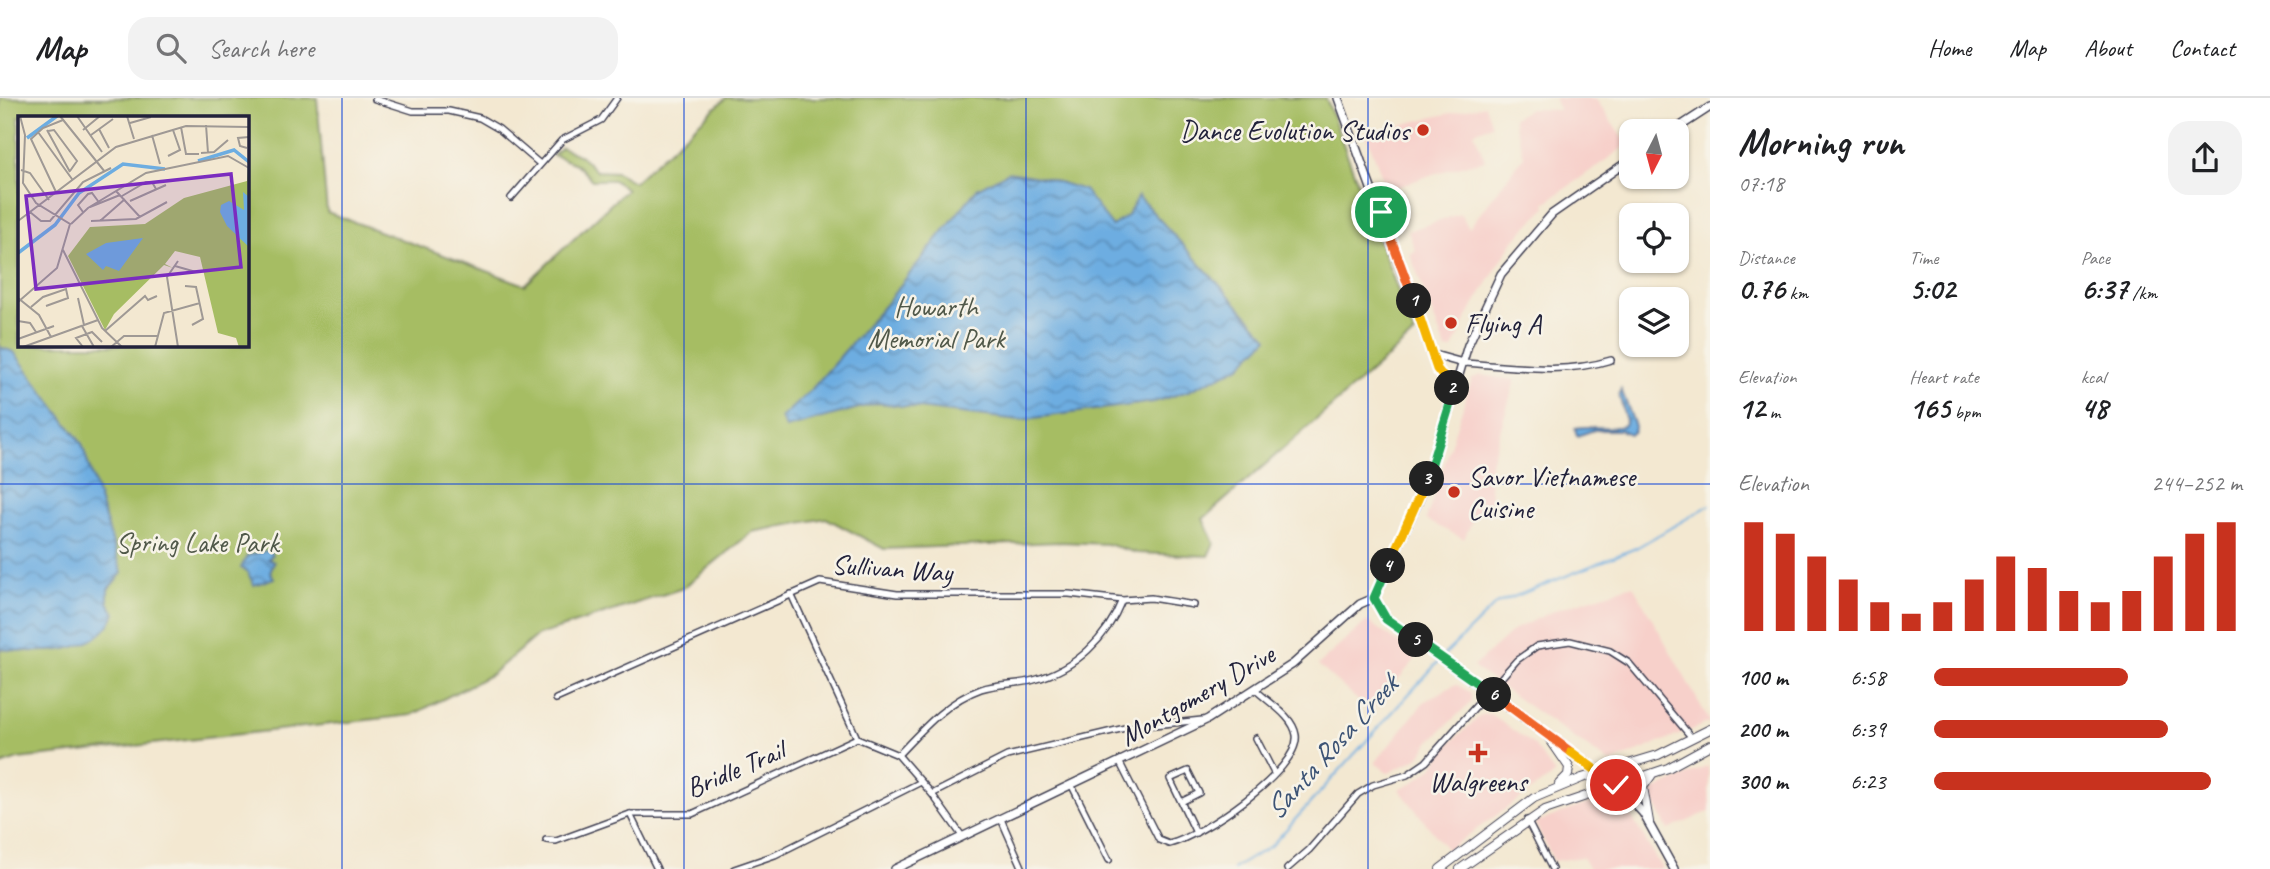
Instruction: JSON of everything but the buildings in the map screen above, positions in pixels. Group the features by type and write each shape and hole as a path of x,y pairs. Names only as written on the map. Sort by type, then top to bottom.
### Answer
{"main road":[{"path":"1338,98 1437,369 1454,391"},
{"path":"1689,121 1710,107"},
{"path":"1619,167 1565,203 1518,250 1483,310 1463,363 1424,487 1374,598 1386,619 1459,669 1616,785 1649,822 1674,869"},
{"path":"1434,355 1463,363"},
{"name":"Montgomery Drive","path":"895,869 1208,719 1257,691 1315,648 1360,604 1374,598"},
{"path":"1552,789 1657,755 1710,729"},
{"path":"1440,869 1515,809 1565,779 1570,770 1547,735"},
{"path":"1460,869 1527,820 1556,805 1654,773 1710,745"},
{"path":"1649,822 1643,787 1654,773"}],"street":[{"path":"511,198 562,140 601,120 617,98"},
{"path":"375,99 412,111 449,111 480,118 506,135 540,164"},
{"path":"1463,363 1547,369 1588,367 1611,360"},
{"name":"Sullivan Way","path":"556,699 820,582 897,594 1069,594 1122,600 1151,598 1195,605"},
{"path":"790,594 857,738 898,755 932,794 962,836"},
{"path":"898,755 936,714 981,689 1036,680 1081,658 1112,624 1122,600"},
{"path":"1287,869 1309,850 1358,794 1373,785 1407,775 1420,767 1445,737 1490,693 1517,660 1537,646 1570,641 1594,644 1629,663 1692,738"},
{"path":"1120,763 1159,839 1169,844 1196,833 1241,805 1274,773 1293,748 1295,732 1288,719 1257,691"},
{"path":"932,794 1007,756 1125,728 1208,719"},
{"name":"Bridle Trail","path":"546,840 556,841 631,814 692,814 857,738"},
{"path":"1256,738 1274,773"},
{"path":"1181,802 1199,793 1188,771 1170,779 1181,802 1196,833"},
{"path":"734,869 775,855 921,782"},
{"path":"1073,786 1109,860"},
{"path":"631,814 657,869"},
{"path":"1001,819 1023,869"},
{"path":"1527,820 1552,869"}],"shaded area":[{"path":"1554,98 1595,98 1619,133 1619,151 1545,203 1546,207 1515,239 1504,256 1468,315 1453,349 1446,350 1410,254 1415,250 1408,231 1460,214 1469,228 1524,156 1513,118 1530,109 1559,110"},
{"path":"1485,105 1492,125 1474,132 1485,160 1433,174 1387,191 1366,133"},
{"path":"1480,375 1515,380 1488,473 1493,511 1476,512 1464,539 1426,520 1472,379"},
{"path":"1633,585 1710,722 1610,763 1473,667 1515,629 1558,609"},
{"path":"1367,621 1413,653 1414,661 1370,711 1318,665"},
{"path":"1456,684 1471,693 1471,702 1430,741 1419,757 1389,773 1375,763 1424,702"},
{"path":"1490,714 1534,745 1555,774 1447,850 1399,789 1414,782 1433,767 1447,746 1481,715"},
{"path":"1708,766 1710,811 1668,830 1651,796 1653,791"},
{"path":"1606,797 1616,801 1633,819 1662,869 1589,869 1582,857 1554,861 1535,823"}],"green space":[{"name":"Howarth Memorial Park","path":"0,98 317,98 327,212 525,285 627,189 613,180 592,180 576,164 553,155 561,147 581,156 596,171 616,172 634,182 726,98 1326,98 1414,334 1203,519 1214,543 1208,556 1137,553 1107,544 1060,542 884,549 826,518 752,532 683,588 536,636 492,674 412,715 18,759 0,765"}],"water":[{"path":"1008,172 1045,178 1084,190 1112,226 1127,216 1138,196 1268,338 1239,367 1188,391 1154,402 1019,420 877,403 786,428 781,418 811,390 884,306 977,189"},
{"path":"0,347 14,352 82,444 122,573 108,589 108,602 115,613 107,627 95,638 65,649 0,649"},
{"path":"1621,389 1635,426 1634,432 1630,434 1620,430 1594,430 1577,436 1575,428 1623,426 1626,421 1619,394"},
{"path":"269,550 272,555 268,559 274,562 270,572 274,578 254,585 247,571 241,568 247,556"}],"waterway":[{"name":"Santa Rosa Creek","path":"1444,655 1496,604 1636,548 1710,505"},
{"name":"Santa Rosa Creek","path":"1233,869 1272,845 1438,662"}],"place":[{"name":"Dance Evolution Studios","path":"1423,130"},
{"name":"Flying A","path":"1451,323"},
{"name":"Savor Vietnamese Cuisine","path":"1454,492"},
{"name":"Walgreens","path":"1478,753"}],"route":[{"path":"1381,212 1437,369 1454,391 1424,487 1374,598 1378,609 1386,619 1462,671 1616,785"}],"park label":[{"name":"Spring Lake Park","path":"197,542"}]}
